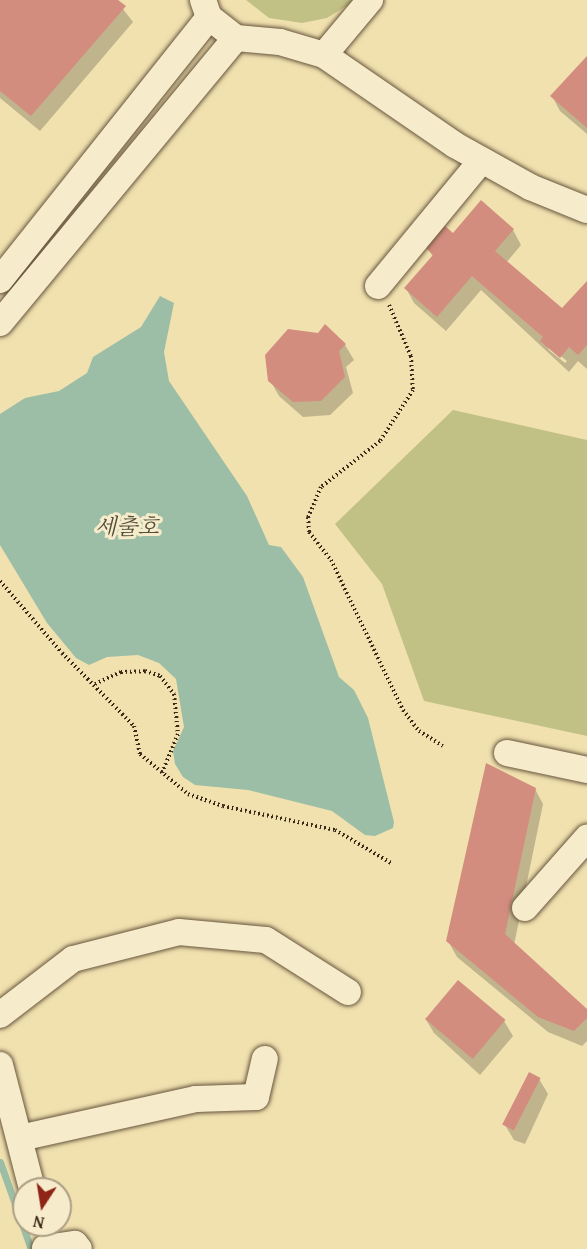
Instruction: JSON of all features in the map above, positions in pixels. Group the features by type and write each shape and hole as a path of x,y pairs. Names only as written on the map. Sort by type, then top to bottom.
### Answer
{"street":[{"path":"324,55 370,0"},
{"path":"0,280 206,9 236,38 280,42 324,55 388,102 482,160 530,187 587,210"},
{"path":"0,323 236,38"},
{"path":"378,286 482,160"},
{"path":"507,753 587,770"},
{"path":"525,908 587,838"},
{"path":"0,1015 74,959 179,933 267,940 348,992"},
{"path":"20,1138 196,1099 256,1097 265,1059"},
{"path":"0,1065 30,1177"},
{"path":"44,1241 75,1244 79,1249"}],"path":[{"path":"378,286 406,339 411,356 413,390 380,441 321,487 308,517 309,532 331,560 403,710 419,731 443,746"},
{"path":"0,581 62,653 134,726 140,754 188,794 214,803 335,830 391,862"},
{"path":"94,684 121,672 145,671 160,676 174,694 178,734 162,773"}],"shaded area":[{"path":"246,0 356,0 327,18 302,23 269,18"},
{"path":"453,410 587,440 587,736 424,701 382,584 335,524"}],"water":[{"name":"세출호","path":"160,296 174,303 164,352 169,381 247,496 269,545 281,547 303,577 339,677 354,690 368,718 394,822 393,828 375,836 365,835 332,811 248,790 195,785 183,777 175,764 173,751 184,727 176,679 159,663 138,655 107,657 89,665 76,658 47,623 0,545 0,414 25,398 59,391 87,373 93,357 141,327"}],"building":[{"path":"0,0 118,0 126,6 31,116 0,91"},
{"path":"587,56 587,128 550,96"},
{"path":"481,200 514,229 495,251 562,308 587,281 587,345 578,355 569,347 560,358 540,341 543,337 472,276 437,317 404,288 433,255 426,248 445,226 453,233"},
{"path":"325,324 346,344 339,351 345,377 321,401 293,402 268,381 265,355 288,329 318,333"},
{"path":"486,763 536,788 505,934 587,1009 587,1018 574,1031 538,1017 446,941"},
{"path":"458,980 505,1020 473,1059 425,1019"},
{"path":"529,1072 541,1078 514,1130 502,1125"}],"waterway":[{"path":"0,1162 31,1249"}]}
